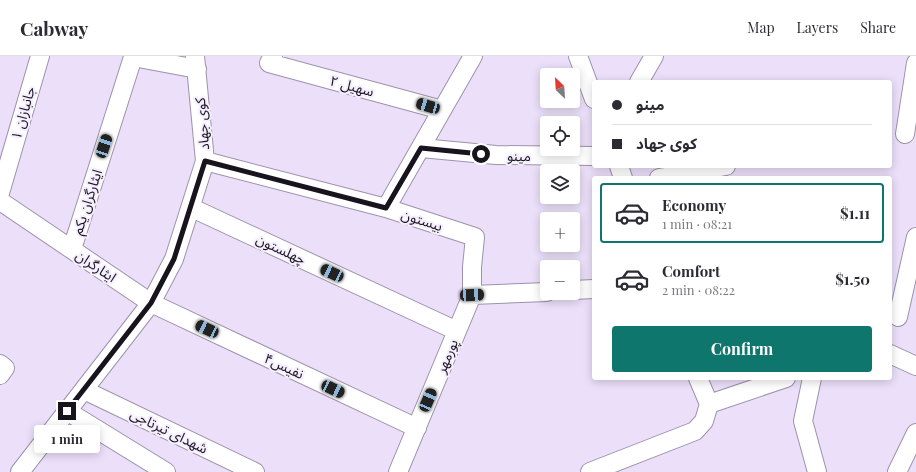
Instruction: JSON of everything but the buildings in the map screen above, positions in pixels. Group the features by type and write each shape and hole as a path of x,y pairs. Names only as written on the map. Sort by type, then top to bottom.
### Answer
{"street":[{"name":"جانبازان ۱","path":"0,194 40,56"},
{"name":"سهیل ۲","path":"273,56 269,63 442,110"},
{"path":"386,208 474,56"},
{"path":"578,56 592,94"},
{"path":"640,80 654,56"},
{"name":"ایثارگران یکم","path":"72,249 133,57 196,63"},
{"name":"کوی جهاد","path":"20,472 151,303 174,259 192,208 205,161 196,63"},
{"path":"904,134 916,63"},
{"name":"مینو","path":"421,148 496,155 592,156"},
{"name":"بیستون","path":"205,161 386,208 475,236"},
{"path":"670,176 715,168"},
{"name":"ایثارگران","path":"0,201 151,303"},
{"name":"چهلستون","path":"192,208 457,331"},
{"name":"پورمهر","path":"398,472 472,295 472,267 475,236"},
{"path":"894,320 916,237"},
{"path":"580,290 592,289"},
{"path":"472,295 540,292"},
{"name":"نفیس۴","path":"151,303 417,428"},
{"path":"894,320 916,304"},
{"path":"892,355 916,366"},
{"path":"0,364 5,368 0,375"},
{"path":"590,472 695,431 704,421 709,404 699,380"},
{"path":"709,404 780,380"},
{"path":"812,380 803,421 818,472"},
{"name":"شهدای تیرتاجی","path":"84,390 254,472"},
{"path":"67,411 166,472"},
{"path":"897,472 916,433"}],"route":[{"path":"67,411 151,303 174,259 192,208 205,161 386,208 421,148 481,154"}]}
